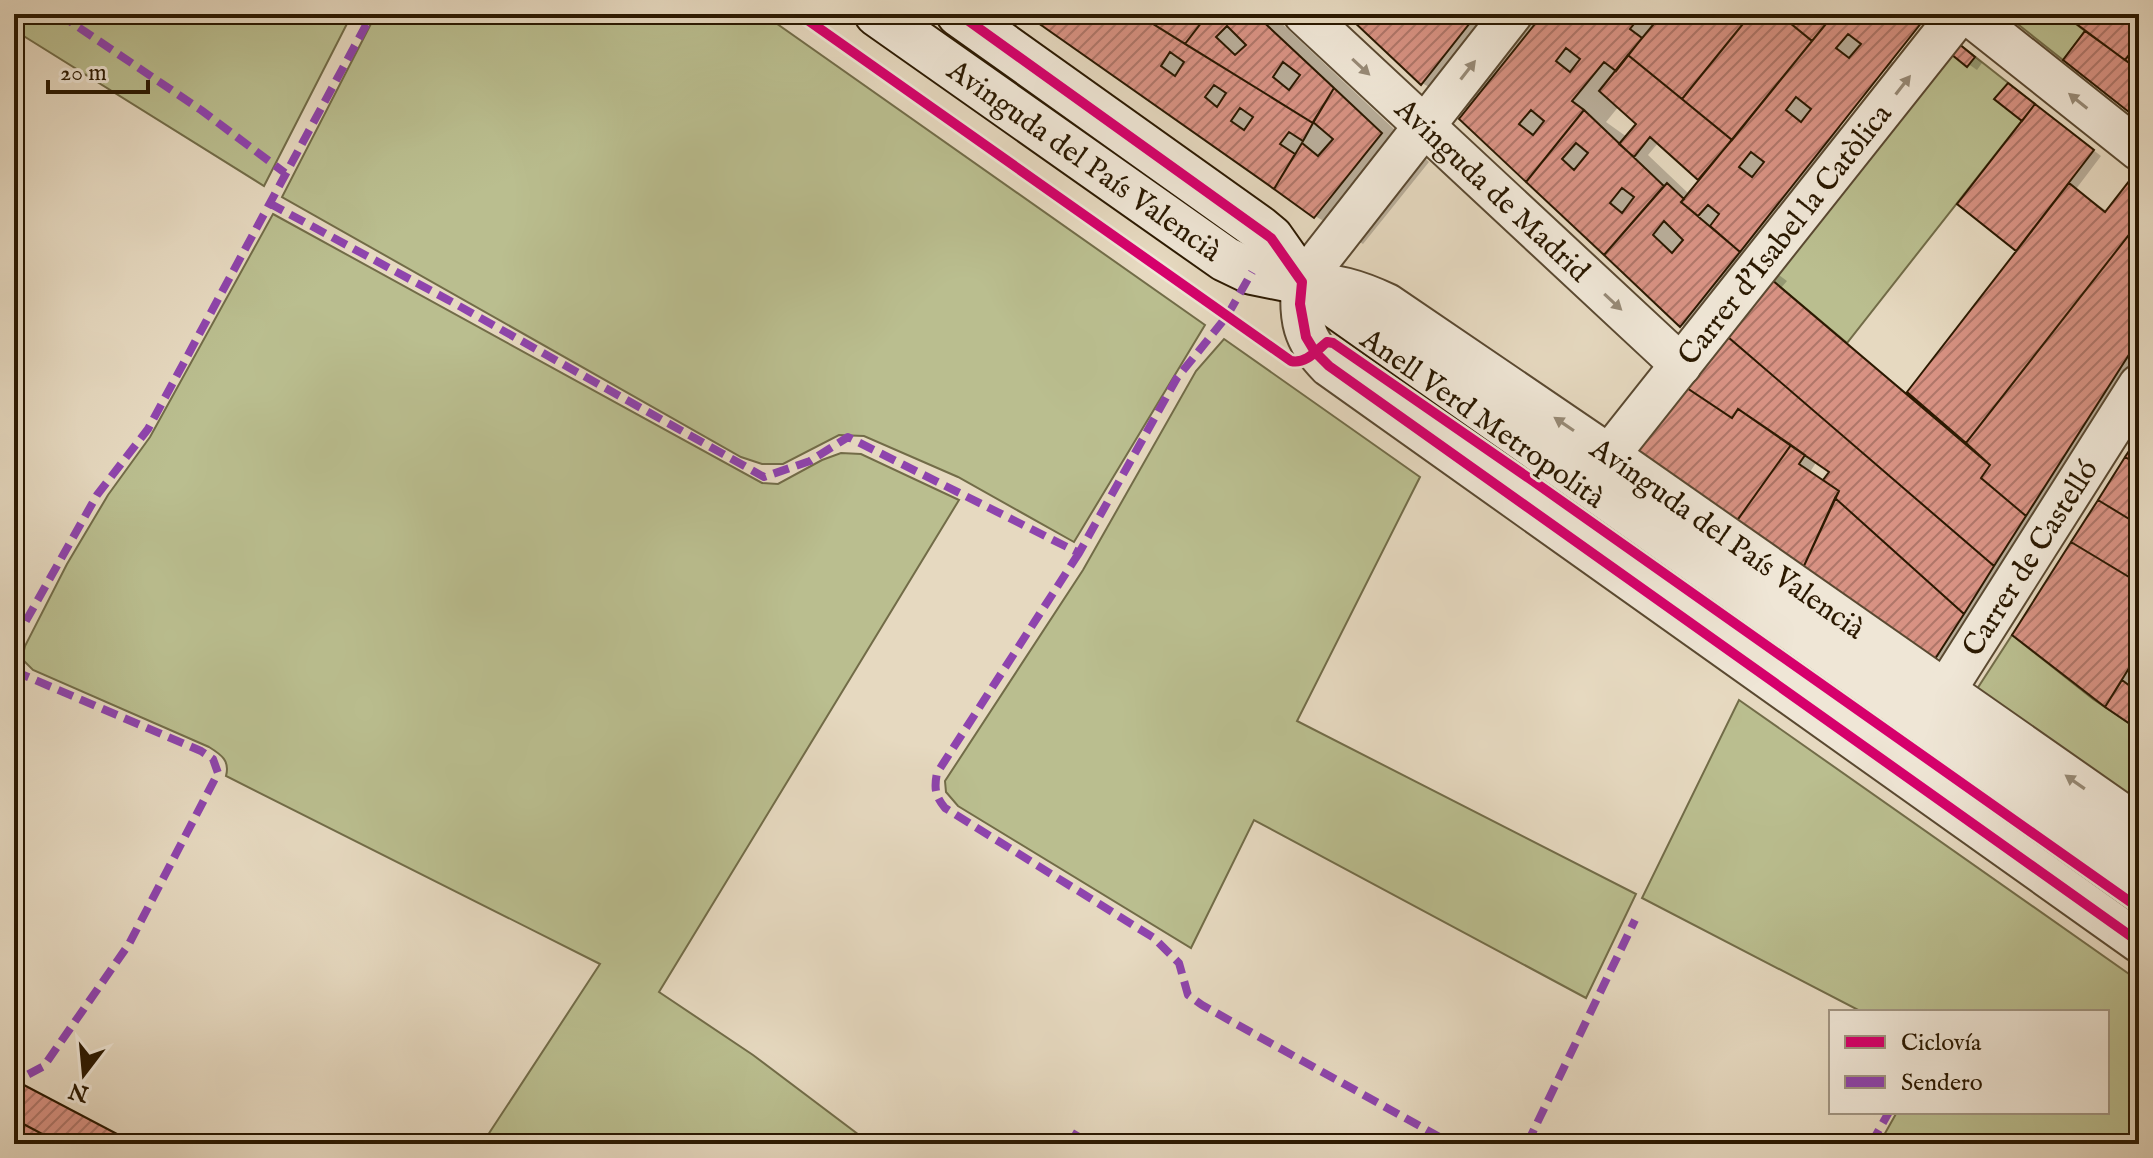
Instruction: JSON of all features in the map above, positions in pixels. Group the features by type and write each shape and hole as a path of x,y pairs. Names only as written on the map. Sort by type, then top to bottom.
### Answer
{"main road":[{"name":"Avinguda del País Valencià","path":"877,14 1225,259 1252,272 1302,282"},
{"name":"Avinguda del País Valencià","path":"959,14 1259,228 1271,238 1302,282"},
{"path":"1302,282 2139,873"}],"street":[{"name":"Avinguda de Madrid","path":"1304,14 1681,365"},
{"path":"1512,14 1302,282 1300,304 1306,337 1315,352 1329,366 2139,942"},
{"name":"Carrer d'Isabel la Catòlica","path":"1609,455 1959,14"},
{"path":"1968,14 2139,150"},
{"name":"Avinguda del País Valencià","path":"1302,282 1357,290 1387,304 1609,455 2139,826"},
{"name":"Carrer de Castelló","path":"1945,691 2139,385"}],"green space":[{"path":"14,14 352,14 264,186 14,30"},
{"path":"376,14 763,14 1205,325 1074,542 958,477 864,436 839,435 783,464 762,464 741,457 282,197"},
{"path":"2005,14 2063,14 2085,31 2063,60"},
{"path":"1959,44 2035,104 1847,343 1772,280"},
{"path":"273,214 762,483 778,484 841,453 861,454 959,500 659,992 753,1055 871,1144 482,1144 600,964 226,776 224,759 209,747 33,670 22,659 25,646 67,564 108,495 150,437"},
{"path":"1224,339 1420,477 1297,721 1636,894 1586,998 1254,820 1191,948 958,806 946,792 945,781 1083,570 1196,371"},
{"path":"2012,635 2093,699 2139,730 2139,803 1977,689"},
{"path":"1739,700 2139,981 2139,1144 1879,1144 1896,1114 2109,1114 2109,1010 1858,1010 1642,898"}],"building":[{"path":"1026,14 1048,14 1041,25"},
{"path":"1048,14 1090,14 1103,23 1109,14 1137,14 1313,123 1303,141 1289,132 1280,144 1295,154 1274,189 1041,25","holes":["1170,52 1184,62 1175,76 1161,66","1214,85 1226,93 1217,107 1205,97","1240,108 1253,117 1244,130 1231,121"]},
{"path":"1137,14 1208,14 1185,44"},
{"path":"1208,14 1255,14 1334,88 1313,123 1185,44","holes":["1227,26 1246,45 1235,55 1216,37","1283,62 1300,75 1289,90 1273,77"]},
{"path":"1359,14 1477,14 1421,85 1353,21"},
{"path":"1543,14 1599,14 1605,19 1609,14 1642,14 1630,29 1642,38 1616,71 1604,62 1572,101 1584,110 1526,182 1459,119","holes":["1566,48 1580,59 1570,72 1556,61","1531,110 1544,121 1533,135 1519,124"]},
{"path":"1662,14 1751,14 1682,99 1628,55"},
{"path":"1751,14 1779,14 1812,41 1732,140 1682,99"},
{"path":"1779,14 1834,14 1812,41"},
{"path":"1834,14 1922,14 1926,17 1740,252 1710,226 1719,214 1708,205 1698,216 1681,202","holes":["1848,34 1861,44 1849,58 1836,48","1796,97 1811,109 1801,122 1786,110","1751,152 1764,162 1752,177 1739,167"]},
{"path":"2063,14 2139,14 2139,42 2125,60"},
{"path":"2085,31 2139,70 2139,120 2063,60"},
{"path":"2139,42 2139,70 2125,60"},
{"path":"1959,44 1975,57 1967,67 1951,54"},
{"path":"1628,55 1732,140 1698,180 1650,137 1634,157 1619,144 1636,124 1599,91"},
{"path":"2008,83 2035,104 2022,121 1994,99"},
{"path":"1334,88 1382,133 1314,218 1274,189 1302,143 1318,156 1333,139 1313,122"},
{"path":"2035,104 2094,150 2016,251 1957,204"},
{"path":"1584,110 1664,186 1604,255 1526,182","holes":["1576,143 1588,153 1574,170 1562,159","1622,188 1634,197 1622,213 1610,203"]},
{"path":"2130,180 2139,187 2139,222 1966,443 1907,392 2069,183 2105,212"},
{"path":"1667,183 1684,199 1681,202 1740,252 1680,327 1604,255","holes":["1664,221 1683,240 1672,253 1653,235"]},
{"path":"2139,222 2139,339 2026,516 1981,478 1990,465 1966,443"},
{"path":"1772,280 1990,465 1981,478 2026,516 1994,566 1728,337"},
{"path":"1728,337 1994,566 1964,614 1835,498 1839,491 1823,480 1829,472 1738,409 1732,418 1687,388"},
{"path":"1687,388 1732,418 1738,409 1791,445 1736,522 1637,452"},
{"path":"2139,436 2139,465 2125,457"},
{"path":"1791,445 1805,455 1799,464 1839,491 1803,568 1736,522"},
{"path":"2125,457 2139,465 2139,525 2098,500"},
{"path":"1835,498 1964,614 1935,659 1803,568"},
{"path":"2098,500 2139,525 2139,583 2071,542"},
{"path":"2071,542 2139,583 2139,652 2105,707 2012,635"},
{"path":"2122,680 2139,693 2139,730 2105,707"},
{"path":"22,1084 136,1144 61,1144 14,1119 14,1100"},
{"path":"14,1119 61,1144 14,1144"}],"marked path":[{"path":"59,14 201,110 285,173"},
{"path":"14,642 97,495 148,429 372,14"},
{"path":"269,203 764,477 810,461 848,437 1079,553 1177,378 1227,316 1252,272"},
{"path":"1079,553 937,773 936,792 942,804 1154,938 1179,963 1188,995 1202,1005 1452,1144"},
{"path":"14,671 201,751 213,759 218,773 129,944 44,1066 14,1082"},
{"path":"1527,1144 1635,920"},
{"path":"1871,1144 1888,1114"},
{"path":"1072,1133 1091,1144"}],"cycle path":[{"name":"Anell Verd Metropolità","path":"799,14 1291,361 1306,359 1327,342 1333,343 2139,908"},
{"path":"959,14 1271,238 1302,282 1300,304 1306,337 1329,366 2139,942"}]}
